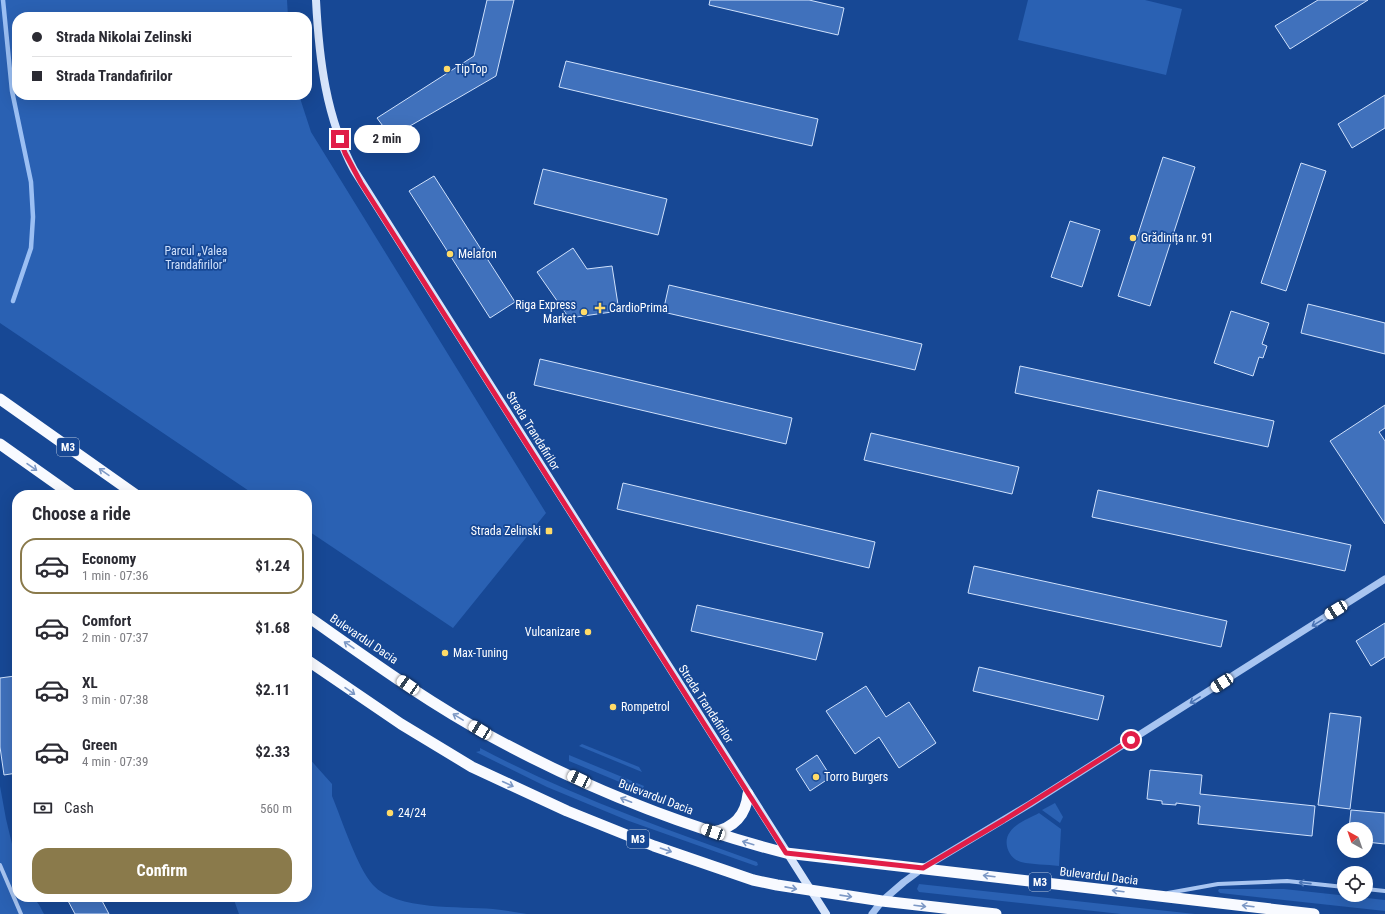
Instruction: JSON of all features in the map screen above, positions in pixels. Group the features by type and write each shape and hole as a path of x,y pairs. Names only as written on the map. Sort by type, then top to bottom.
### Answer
{"highway":[{"name":"M3","path":"0,399 129,490"},
{"path":"0,444 65,490"},
{"name":"Bulevardul Dacia","path":"312,619 421,694 492,737 621,798 713,832 786,853 1314,914"},
{"name":"M3","path":"312,663 394,720 472,767 567,811 654,846 753,880 811,892 996,914"},
{"path":"713,832 722,830 738,820 747,803 748,794"}],"main road":[{"name":"Strada Trandafirilor","path":"316,0 320,51 327,100 345,153 354,170 748,794 826,914"}],"street":[{"path":"872,914 882,901 923,868 1030,804 1385,579"},
{"path":"0,865 12,893"},
{"name":"Bulevardul Dacia","path":"1157,895 1218,884 1287,880 1337,886"},
{"path":"1373,890 1385,891"},
{"path":"16,902 21,914"}],"green space":[{"name":"Parcul „Valea Trandafirilor”","path":"0,0 287,0 288,12 12,12 12,100 301,100 311,132 546,513 453,628 312,533 312,490 248,490 0,323"},
{"path":"1028,0 1145,0 1182,9 1166,75 1018,40"},
{"path":"582,744 639,767 642,772 579,746"},
{"path":"480,748 547,781 582,796 757,862 758,865 756,866 629,821 547,787 476,752 480,751"},
{"path":"569,755 644,786 639,790 569,761"},
{"path":"312,762 332,784 332,796 361,867 373,885 383,893 397,899 430,906 493,909 527,914 239,914 235,902 312,902"},
{"path":"0,786 12,844 12,902 37,902 44,914 0,914"},
{"path":"1055,803 1063,817 1060,823 1042,810"},
{"path":"1039,813 1061,829 1059,866 1021,862 1013,857 1008,850 1007,840 1010,832 1019,823"},
{"path":"919,884 1195,914 1121,914 919,892 917,889"},
{"path":"1219,889 1284,889 1337,895 1337,902 1373,902 1373,899 1385,900 1385,911 1220,893 1218,891"}],"building":[{"path":"487,0 514,0 496,76 391,137 377,118 474,56"},
{"path":"710,0 809,0 844,8 838,35 709,5"},
{"path":"1318,0 1368,0 1290,49 1275,26"},
{"path":"566,61 818,119 812,146 559,87"},
{"path":"1385,95 1385,128 1352,148 1338,124"},
{"path":"1163,157 1195,167 1150,306 1118,296"},
{"path":"1301,163 1326,171 1286,291 1261,283"},
{"path":"543,169 667,199 658,235 534,204"},
{"path":"434,176 515,302 490,318 409,191"},
{"path":"1070,221 1100,230 1082,287 1051,277"},
{"path":"573,248 587,269 612,266 619,311 569,318 537,272"},
{"path":"669,285 922,344 915,370 663,312"},
{"path":"1308,304 1385,323 1385,354 1301,333"},
{"path":"1231,311 1269,323 1262,344 1267,346 1263,358 1259,357 1253,376 1214,363"},
{"path":"540,359 792,418 786,444 534,385"},
{"path":"1020,366 1274,421 1268,447 1015,393"},
{"path":"1385,405 1385,428 1379,432 1385,441 1385,524 1330,441"},
{"path":"871,433 1019,467 1012,494 864,460"},
{"path":"623,483 875,542 869,568 617,509"},
{"path":"1098,490 1351,545 1345,571 1092,517"},
{"path":"974,566 1227,621 1221,647 968,593"},
{"path":"697,605 823,633 816,660 691,631"},
{"path":"1385,623 1385,657 1371,666 1356,641"},
{"path":"979,667 1104,696 1098,720 973,691"},
{"path":"12,676 12,774 4,775 0,747 0,678"},
{"path":"866,686 886,717 909,702 936,743 899,768 879,737 855,754 826,711"},
{"path":"1330,713 1361,717 1350,809 1318,805"},
{"path":"817,755 831,777 810,791 796,769"},
{"path":"1150,770 1202,775 1200,794 1315,806 1312,836 1198,824 1200,806 1176,803 1176,805 1162,804 1162,801 1147,799"},
{"path":"1351,810 1385,813 1385,844 1373,843 1373,822 1350,822"},
{"path":"69,902 103,902 109,914 75,914"}],"waterway":[{"path":"3,0 12,91"},
{"path":"13,301 31,248 33,217 31,182 14,100"}],"place":[{"name":"TipTop","path":"447,69"},
{"name":"Grădinița nr. 91","path":"1133,238"},
{"name":"Melafon","path":"450,254"},
{"name":"CardioPrima","path":"600,308"},
{"name":"Riga Express Market","path":"584,312"},
{"name":"Strada Zelinski","path":"549,531"},
{"name":"Vulcanizare","path":"588,632"},
{"name":"Max-Tuning","path":"445,653"},
{"name":"Rompetrol","path":"613,707"},
{"name":"Torro Burgers","path":"816,777"},
{"name":"24/24","path":"390,813"}],"route":[{"path":"340,139 345,153 361,183 786,853 923,868 1030,804 1131,740"}]}
